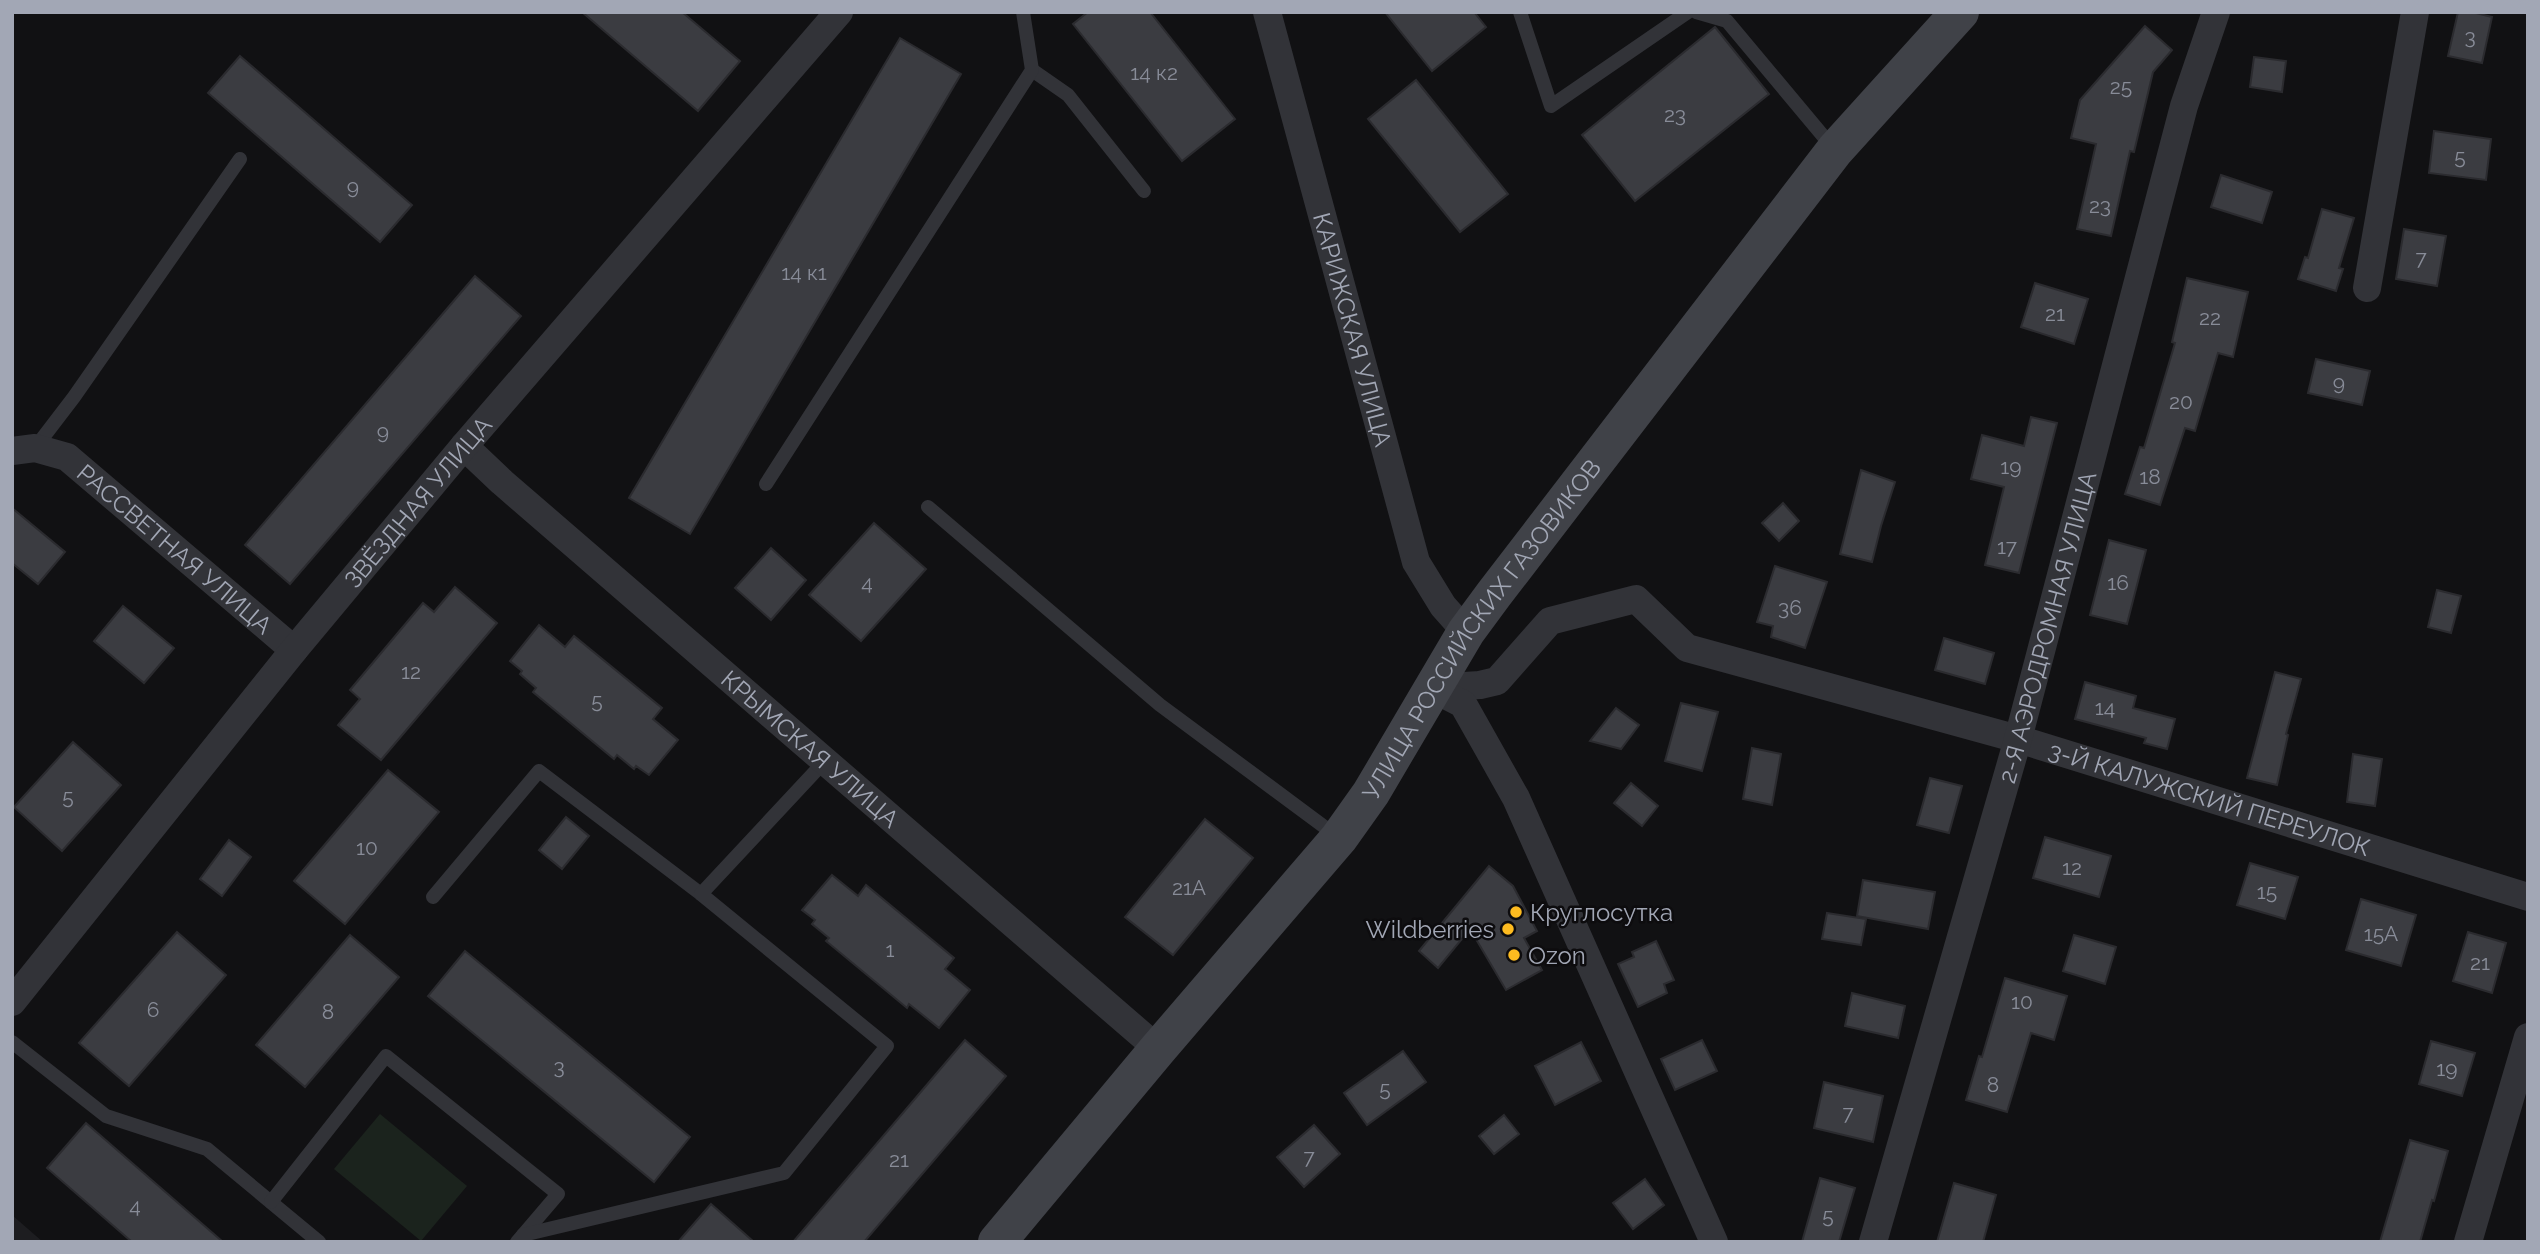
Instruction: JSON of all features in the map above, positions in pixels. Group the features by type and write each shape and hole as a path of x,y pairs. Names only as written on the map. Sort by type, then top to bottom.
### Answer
{"main road":[{"name":"УЛИЦА РОССИЙСКИХ ГАЗОВИКОВ","path":"997,1242 1339,838 1371,793 1466,632 1835,150 1960,12"}],"street":[{"name":"ЗВЁЗДНАЯ УЛИЦА","path":"12,1002 294,650 464,446 839,12"},
{"name":"КАРИЖСКАЯ УЛИЦА","path":"1267,12 1416,562 1443,606 1466,632"},
{"name":"2-Я АЭРОДРОМНАЯ УЛИЦА","path":"1873,1242 2018,739 2184,106 2216,12"},
{"path":"2367,288 2415,12"},
{"name":"КРЫМСКАЯ УЛИЦА","path":"464,446 502,482 1158,1049"},
{"name":"РАССВЕТНАЯ УЛИЦА","path":"24,450 67,457 294,650"},
{"name":"3-Й КАЛУЖСКИЙ ПЕРЕУЛОК","path":"1432,688 1480,685 1497,681 1550,621 1636,599 1687,648 2018,739 2528,897"},
{"path":"1432,688 1463,704 1516,798 1714,1242"},
{"path":"2468,1242 2528,1037"}],"lane":[{"path":"766,484 1032,70 1023,12"},
{"path":"1520,12 1551,106 1688,12"},
{"path":"1696,12 1727,21 1835,150"},
{"path":"1032,70 1068,95 1144,191"},
{"path":"24,450 74,397 240,159"},
{"path":"928,507 1160,705 1339,838"},
{"path":"701,894 825,761"},
{"path":"433,897 539,771 701,894 887,1046 784,1173 520,1238"},
{"path":"12,1042 106,1116 207,1149 319,1242"},
{"path":"271,1202 386,1056 558,1194 520,1238"}],"shaded area":[{"path":"380,1114 467,1186 421,1241 334,1169"},
{"path":"12,1215 43,1242 12,1242"}],"building":[{"path":"582,12 682,12 740,61 698,111"},
{"path":"1088,12 1150,12 1235,119 1182,161 1073,24"},
{"path":"1385,12 1474,12 1486,27 1432,71"},
{"path":"2458,12 2492,17 2482,63 2448,56"},
{"path":"2145,26 2172,50 2153,72 2134,152 2130,151 2111,236 2077,229 2096,144 2071,138 2080,100"},
{"path":"1715,27 1769,94 1635,201 1582,135"},
{"path":"900,38 961,74 690,534 629,498"},
{"path":"240,56 412,205 380,242 208,93"},
{"path":"2254,57 2286,61 2282,92 2250,87"},
{"path":"1416,80 1508,194 1460,232 1368,119"},
{"path":"2434,131 2491,139 2486,180 2429,173"},
{"path":"2221,175 2272,192 2262,223 2211,207"},
{"path":"2322,209 2354,218 2339,268 2343,269 2336,291 2298,279 2305,257 2308,258"},
{"path":"2404,229 2446,236 2437,286 2396,279"},
{"path":"475,276 521,316 290,584 245,545"},
{"path":"2187,278 2248,292 2233,357 2218,353 2195,431 2185,428 2160,505 2125,494 2140,447 2144,448 2175,343 2172,342"},
{"path":"2035,283 2088,299 2074,344 2021,327"},
{"path":"2316,359 2370,371 2362,405 2308,393"},
{"path":"2031,417 2057,423 2019,573 1985,565 2004,487 1971,479 1982,435 2024,446"},
{"path":"1861,470 1895,482 1872,562 1840,554"},
{"path":"1783,503 1799,521 1779,541 1762,523"},
{"path":"12,508 65,552 38,584 12,563"},
{"path":"874,523 926,569 861,641 809,595"},
{"path":"2109,540 2146,550 2127,624 2090,615"},
{"path":"771,548 806,580 771,620 735,588"},
{"path":"1775,566 1827,582 1805,648 1771,637 1773,626 1757,622"},
{"path":"455,587 497,623 381,760 338,725 360,699 350,690 423,603 434,612"},
{"path":"2437,590 2461,596 2451,633 2428,627"},
{"path":"123,606 174,648 144,683 94,641"},
{"path":"539,625 565,647 574,636 662,708 653,719 678,740 649,775 636,766 634,769 617,755 614,759 533,692 536,688 510,661"},
{"path":"1944,638 1994,653 1985,684 1935,670"},
{"path":"2275,672 2301,679 2286,734 2288,735 2277,785 2247,778"},
{"path":"2085,682 2136,696 2133,708 2175,719 2167,749 2144,743 2146,738 2075,719"},
{"path":"1681,703 1718,712 1702,771 1665,761"},
{"path":"1616,708 1639,725 1621,749 1590,741"},
{"path":"73,742 121,785 62,851 14,807"},
{"path":"1752,748 1781,754 1772,805 1743,799"},
{"path":"2353,754 2382,759 2375,806 2347,802"},
{"path":"388,770 439,812 345,924 294,881"},
{"path":"1930,778 1962,786 1949,833 1917,825"},
{"path":"1631,783 1658,806 1642,826 1614,803"},
{"path":"566,817 589,836 562,869 539,850"},
{"path":"1205,819 1253,858 1173,955 1125,917"},
{"path":"2045,837 2111,856 2099,897 2033,878"},
{"path":"229,840 251,857 222,896 200,879"},
{"path":"2250,863 2298,877 2285,919 2237,905"},
{"path":"1489,866 1513,886 1537,931 1524,938 1542,970 1506,990 1470,929 1438,968 1419,951"},
{"path":"832,875 858,896 866,885 954,958 945,969 970,990 939,1028 909,1004 907,1008 826,941 829,938 812,924 815,920 802,910"},
{"path":"1863,880 1935,892 1928,929 1857,916"},
{"path":"2361,899 2416,915 2401,966 2346,950"},
{"path":"1827,913 1866,919 1861,945 1822,939"},
{"path":"177,932 226,975 129,1086 79,1043"},
{"path":"2468,932 2506,943 2492,993 2453,981"},
{"path":"350,935 399,977 305,1087 256,1045"},
{"path":"2074,935 2116,947 2105,984 2063,971"},
{"path":"1656,941 1674,980 1664,984 1667,993 1638,1007 1618,964 1634,957 1632,952"},
{"path":"465,951 690,1137 654,1182 428,996"},
{"path":"2005,978 2067,996 2054,1040 2031,1033 2007,1112 1966,1100 1979,1056 1982,1057"},
{"path":"1852,993 1905,1006 1898,1038 1845,1026"},
{"path":"965,1040 1006,1076 864,1242 793,1242"},
{"path":"1702,1040 1717,1071 1675,1090 1661,1059"},
{"path":"2431,1041 2475,1053 2462,1096 2419,1084"},
{"path":"1581,1042 1601,1081 1555,1105 1535,1066"},
{"path":"1403,1051 1426,1082 1367,1125 1344,1093"},
{"path":"1824,1082 1883,1096 1873,1142 1814,1128"},
{"path":"1504,1115 1519,1134 1494,1154 1479,1136"},
{"path":"86,1123 223,1242 132,1242 47,1168"},
{"path":"1314,1125 1340,1154 1304,1187 1277,1157"},
{"path":"2410,1140 2448,1151 2434,1201 2432,1200 2420,1242 2380,1242"},
{"path":"1820,1178 1855,1188 1839,1242 1802,1242"},
{"path":"1645,1179 1664,1205 1633,1229 1613,1203"},
{"path":"1954,1183 1996,1195 1983,1242 1937,1242"},
{"path":"711,1204 754,1242 678,1242"}],"place":[{"name":"Круглосутка","path":"1516,912"},
{"name":"Wildberries","path":"1508,929"},
{"name":"Ozon","path":"1514,955"}]}
